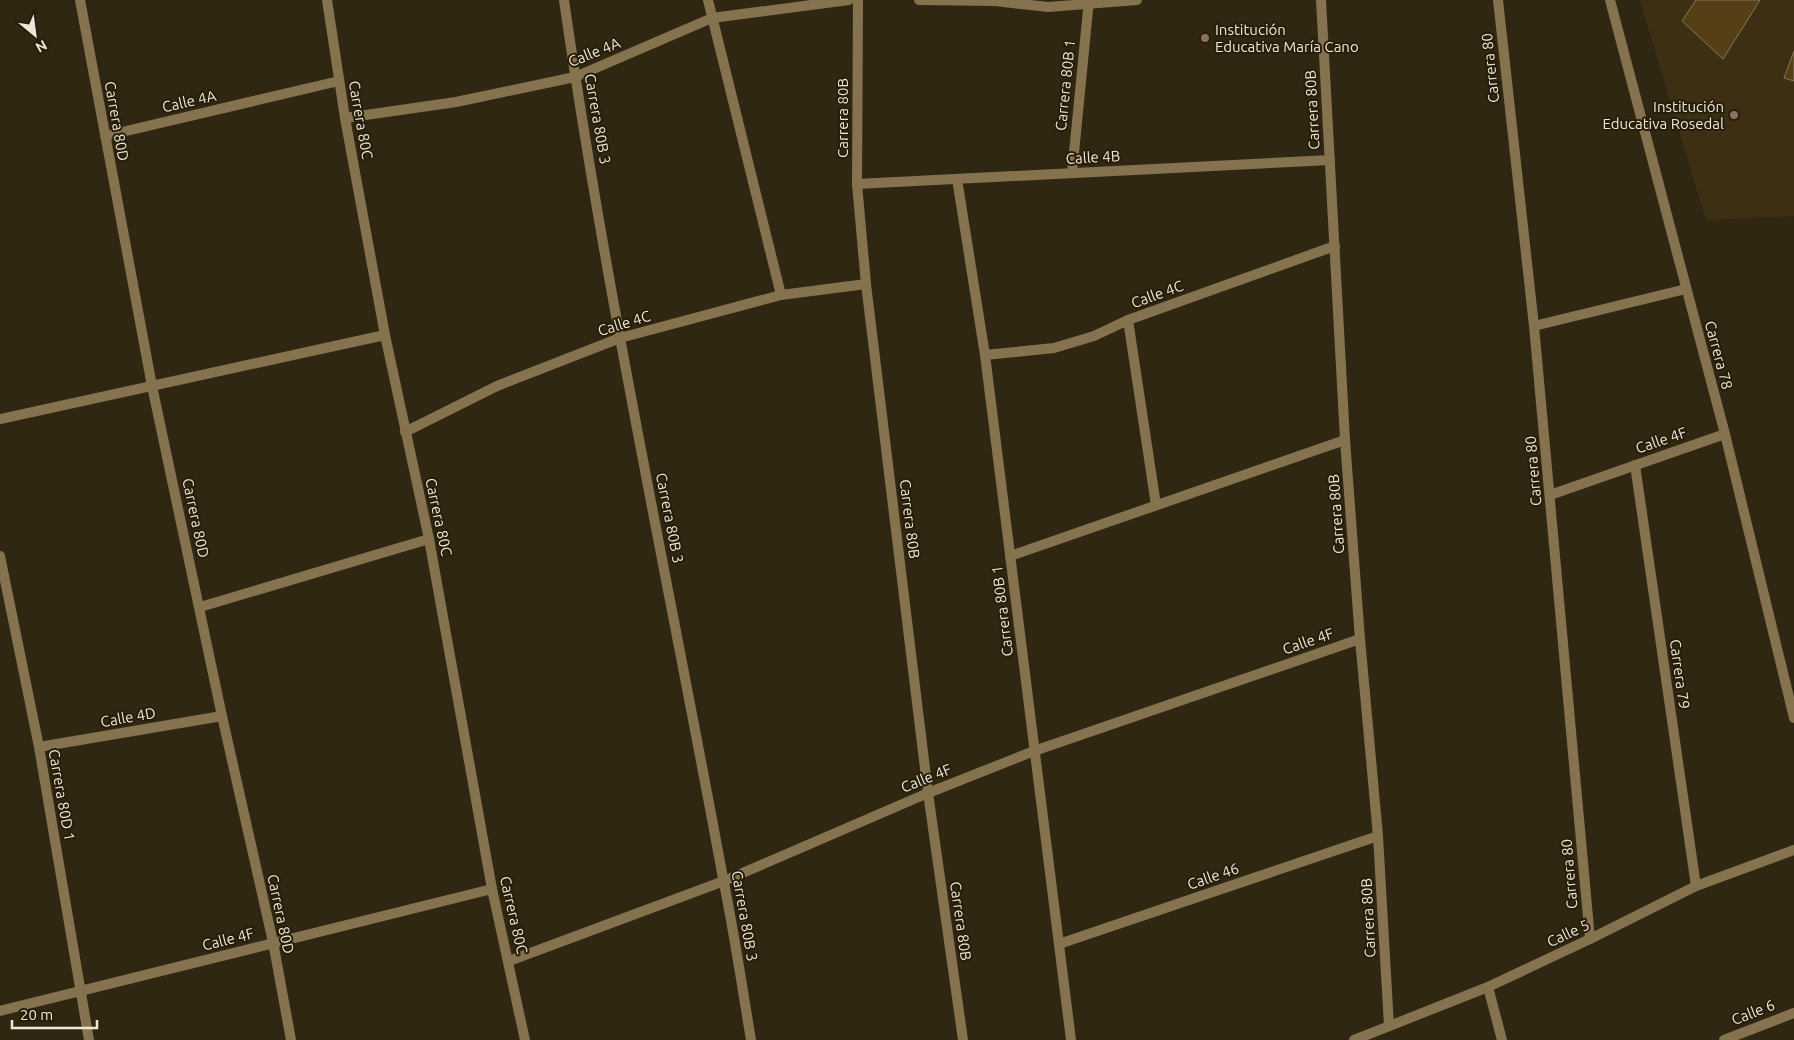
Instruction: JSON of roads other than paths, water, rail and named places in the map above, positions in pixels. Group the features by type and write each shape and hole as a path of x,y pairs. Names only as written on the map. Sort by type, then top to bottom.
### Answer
{"street":[{"name":"Carrera 80D","path":"80,0 152,386 222,716 273,942 291,1040"},
{"name":"Carrera 80C","path":"327,0 345,118 385,335 429,539 492,888 525,1040"},
{"name":"Carrera 80B 3","path":"564,0 575,77 620,338 724,881 751,1040"},
{"path":"708,0 781,295"},
{"name":"Calle 4A","path":"345,118 456,102 575,77 712,18 849,0"},
{"name":"Carrera 80B","path":"858,0 857,184 866,284 928,793 963,1040"},
{"path":"919,0 995,1 1048,6 1137,0"},
{"name":"Carrera 80B","path":"1321,0 1345,440 1360,639 1378,836 1390,1026"},
{"name":"Carrera 80","path":"1498,0 1534,326 1590,939"},
{"name":"Carrera 78","path":"1610,0 1725,434 1794,718"},
{"name":"Carrera 80B 1","path":"1072,174 1089,2"},
{"name":"Calle 4A","path":"105,136 339,81"},
{"name":"Calle 4B","path":"857,184 1330,160"},
{"name":"Carrera 80B 1","path":"957,179 986,354 1071,1040"},
{"name":"Calle 4C","path":"986,354 1054,348 1094,336 1128,320 1335,246"},
{"name":"Calle 4C","path":"405,432 497,386 620,338 781,295 866,284"},
{"path":"1534,326 1686,289"},
{"path":"1128,320 1156,505"},
{"path":"0,419 385,335"},
{"name":"Calle 4F","path":"1550,495 1725,434"},
{"path":"1010,556 1345,440"},
{"name":"Carrera 79","path":"1635,465 1696,886"},
{"path":"200,607 429,539"},
{"name":"Carrera 80D 1","path":"0,556 39,747 89,1040"},
{"name":"Calle 4F","path":"509,961 724,881 928,793 1034,751 1360,639"},
{"name":"Calle 4D","path":"39,747 222,716"},
{"name":"Calle 46","path":"1058,944 1378,836"},
{"name":"Calle 5","path":"1354,1040 1488,987 1696,886 1794,850"},
{"name":"Calle 4F","path":"0,1011 492,888"},
{"path":"1488,987 1502,1040"},
{"name":"Calle 6","path":"1724,1040 1794,1013"}],"place":[{"name":"Institución Educativa María Cano","path":"1205,38"},
{"name":"Institución Educativa Rosedal","path":"1734,115"}]}
